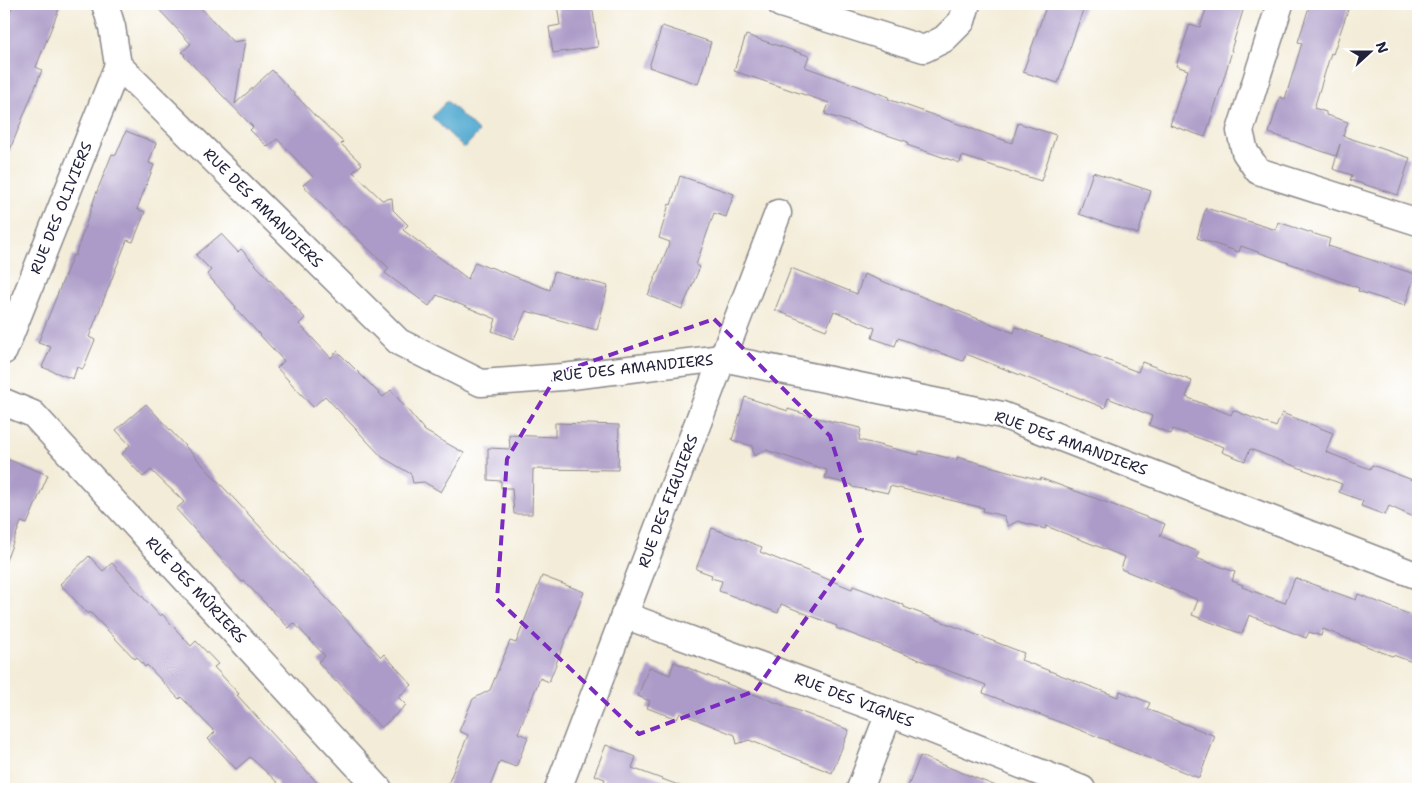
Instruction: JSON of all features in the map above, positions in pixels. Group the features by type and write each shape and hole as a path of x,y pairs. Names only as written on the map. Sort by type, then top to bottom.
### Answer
{"street":[{"path":"105,4 112,27 118,65"},
{"path":"780,4 924,49 944,39 962,21 968,4"},
{"path":"1280,4 1240,131 1245,152 1258,171 1418,222"},
{"name":"RUE DES OLIVIERS","path":"4,351 118,65"},
{"name":"RUE DES AMANDIERS","path":"118,65 399,342 481,384 722,358 1002,414 1418,576"},
{"name":"RUE DES FIGUIERS","path":"558,789 778,213"},
{"name":"RUE DES MÛRIERS","path":"4,402 34,414 379,789"},
{"name":"RUE DES VIGNES","path":"624,614 889,713 1082,789"},
{"path":"860,789 889,713"}],"highlighted area":[{"path":"714,319 830,436 862,539 755,691 639,734 497,599 507,459 558,373"}],"water":[{"path":"447,101 479,132 464,148 432,117"}],"building":[{"path":"13,4 61,4 36,67 42,70 5,162 4,27"},
{"path":"154,4 197,4 233,42 245,40 235,104 272,70 362,164 353,172 382,200 392,198 393,210 408,225 403,230 468,279 475,262 550,290 554,272 608,286 597,330 526,311 514,339 492,331 496,319 437,295 429,306 385,273 389,268 343,227 303,185 313,177 277,139 268,147 250,130 253,127 184,56 182,52 191,44"},
{"path":"557,4 592,4 598,47 553,53 549,27 560,25"},
{"path":"1047,4 1085,4 1058,83 1023,72"},
{"path":"1208,4 1245,4 1205,137 1170,125 1188,70 1176,66 1190,24 1200,27"},
{"path":"1310,4 1350,4 1333,54 1331,53 1314,108 1326,112 1326,115 1348,122 1343,136 1410,158 1398,195 1350,180 1352,175 1333,169 1340,144 1336,156 1269,133 1280,97 1285,99 1302,43 1298,42"},
{"path":"662,26 711,42 698,84 649,67"},
{"path":"746,35 809,56 805,67 1012,143 1018,123 1056,135 1041,181 962,156 960,163 907,145 908,142 825,114 829,103 734,71"},
{"path":"126,131 156,143 149,163 154,165 137,209 145,212 133,242 127,240 89,337 95,340 83,369 77,367 73,379 42,367 51,347 38,343 73,255 75,256 112,154 116,155"},
{"path":"1093,172 1151,191 1138,234 1079,214"},
{"path":"680,176 734,194 726,217 714,213 696,265 700,267 682,309 648,295 670,242 659,238"},
{"path":"1206,208 1276,230 1278,222 1330,239 1328,246 1415,274 1405,306 1358,291 1359,288 1241,246 1239,252 1197,238"},
{"path":"221,234 238,252 241,249 305,318 299,324 331,358 337,351 383,397 391,390 425,431 464,453 441,492 424,482 413,483 411,474 382,457 325,396 313,407 277,368 284,361 235,308 207,274 211,270 196,255"},
{"path":"791,268 857,294 864,274 1014,333 1016,327 1138,372 1142,362 1192,381 1186,397 1231,415 1233,410 1276,427 1282,413 1333,433 1326,452 1370,469 1372,465 1418,482 1418,519 1389,506 1385,515 1361,506 1363,501 1339,492 1342,484 1250,449 1245,461 1222,452 1224,447 1173,429 1171,434 1149,425 1152,416 1108,398 1105,408 966,354 963,361 898,338 895,346 872,338 875,328 834,311 826,330 775,310"},
{"path":"745,397 788,411 788,409 861,428 859,440 919,455 919,451 957,460 957,457 1040,480 1040,478 1165,524 1160,536 1199,552 1196,558 1235,572 1232,581 1243,585 1242,587 1285,603 1295,578 1356,600 1358,594 1418,618 1418,664 1323,629 1321,636 1309,632 1306,638 1249,615 1242,634 1192,615 1198,600 1121,569 1125,557 1046,526 1045,529 1018,521 1008,526 1004,516 983,511 984,508 890,486 888,493 852,487 852,485 825,478 827,470 766,450 754,456 752,446 732,440"},
{"path":"146,404 381,657 384,654 412,685 398,697 406,705 381,728 318,662 325,656 294,623 289,628 244,581 242,582 176,509 184,502 151,470 143,477 122,454 130,445 116,430"},
{"path":"555,423 619,425 618,470 533,469 532,514 514,514 512,488 501,488 501,481 488,480 488,448 510,449 509,435 555,437"},
{"path":"4,458 48,475 27,524 21,522 5,563 4,563"},
{"path":"712,528 762,547 760,552 852,589 853,586 1024,653 1021,660 1118,697 1120,691 1150,703 1147,709 1215,736 1199,778 983,693 986,685 836,628 837,626 781,604 778,613 719,591 722,581 711,578 712,575 696,569"},
{"path":"89,556 103,571 112,563 160,616 162,614 191,646 196,641 218,664 214,667 239,694 237,695 323,789 278,789 277,782 250,757 236,769 208,739 215,732 181,697 179,699 147,665 145,667 137,657 135,659 60,584"},
{"path":"542,576 584,592 549,682 540,678 518,733 528,737 516,767 500,761 489,789 446,789 468,735 459,731 473,699 490,690 510,641 516,643"},
{"path":"674,662 849,730 832,773 749,740 737,744 735,735 680,713 677,719 647,708 650,701 638,696 649,667 670,675"},
{"path":"606,745 636,757 632,768 681,786 681,789 601,789 605,779 594,775"},
{"path":"920,756 1001,788 1001,789 907,789"}]}
